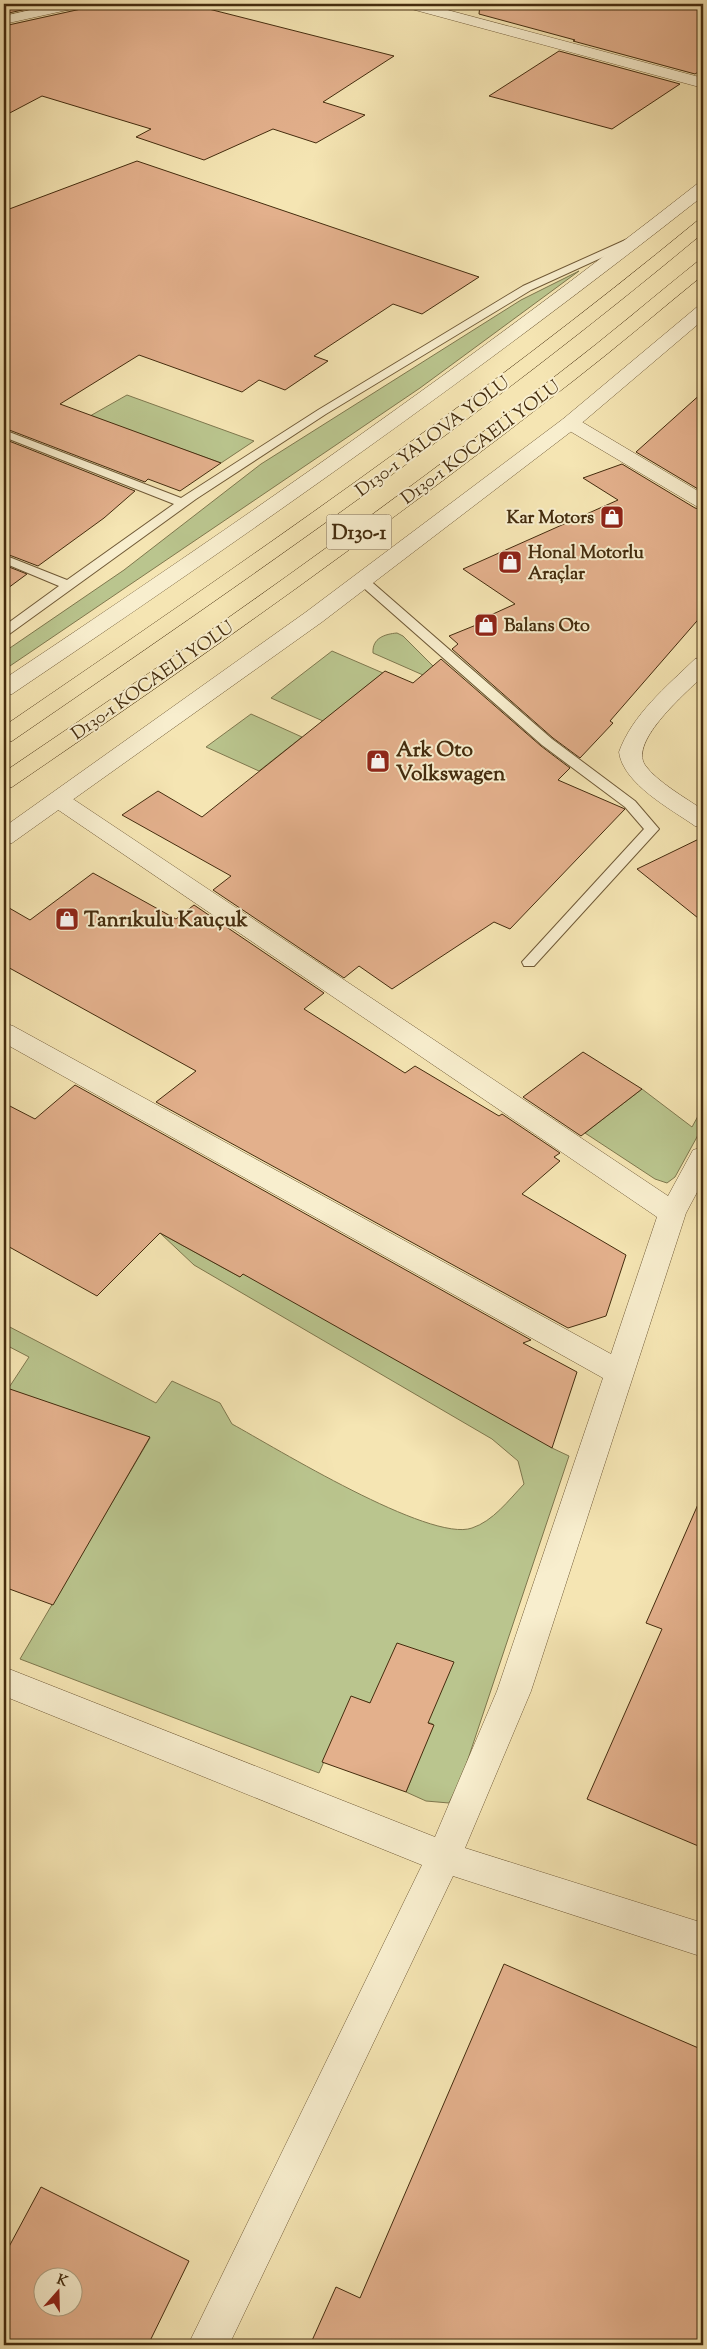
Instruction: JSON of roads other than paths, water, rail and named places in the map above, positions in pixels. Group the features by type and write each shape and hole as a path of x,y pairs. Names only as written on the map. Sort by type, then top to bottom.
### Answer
{"highway":[{"name":"D130-1 YALOVA YOLU","path":"4,736 297,536 402,460 642,277 703,225"},
{"name":"D130-1 KOCAELİ YOLU","path":"4,782 155,680 430,480 569,375 703,266"}],"street":[{"path":"4,20 76,4"},
{"path":"409,4 703,83"},
{"path":"4,689 159,585 439,389 644,235 703,188"},
{"path":"4,838 362,580 570,423 703,311"},
{"path":"570,423 703,502"},
{"path":"703,664 647,723 636,738 630,753 634,767 656,787 703,821"},
{"path":"59,800 672,1213"},
{"path":"4,1032 619,1373"},
{"path":"208,2345 444,1857 514,1691 672,1213 703,1157"},
{"path":"4,1680 444,1857 703,1940"}],"lane":[{"path":"5,630 70,586 183,503 322,412 527,288 644,235"},
{"path":"4,433 183,503"},
{"path":"4,559 70,586"},
{"path":"362,580 547,742 630,804 652,829 529,962"}],"place":[{"name":"Kar Motors","path":"612,517"},
{"name":"Honal Motorlu Araçlar","path":"510,562"},
{"name":"Balans Oto","path":"486,625"},
{"name":"Ark Oto Volkswagen","path":"378,761"},
{"name":"Tanrıkulu Kauçuk","path":"67,919"}]}
